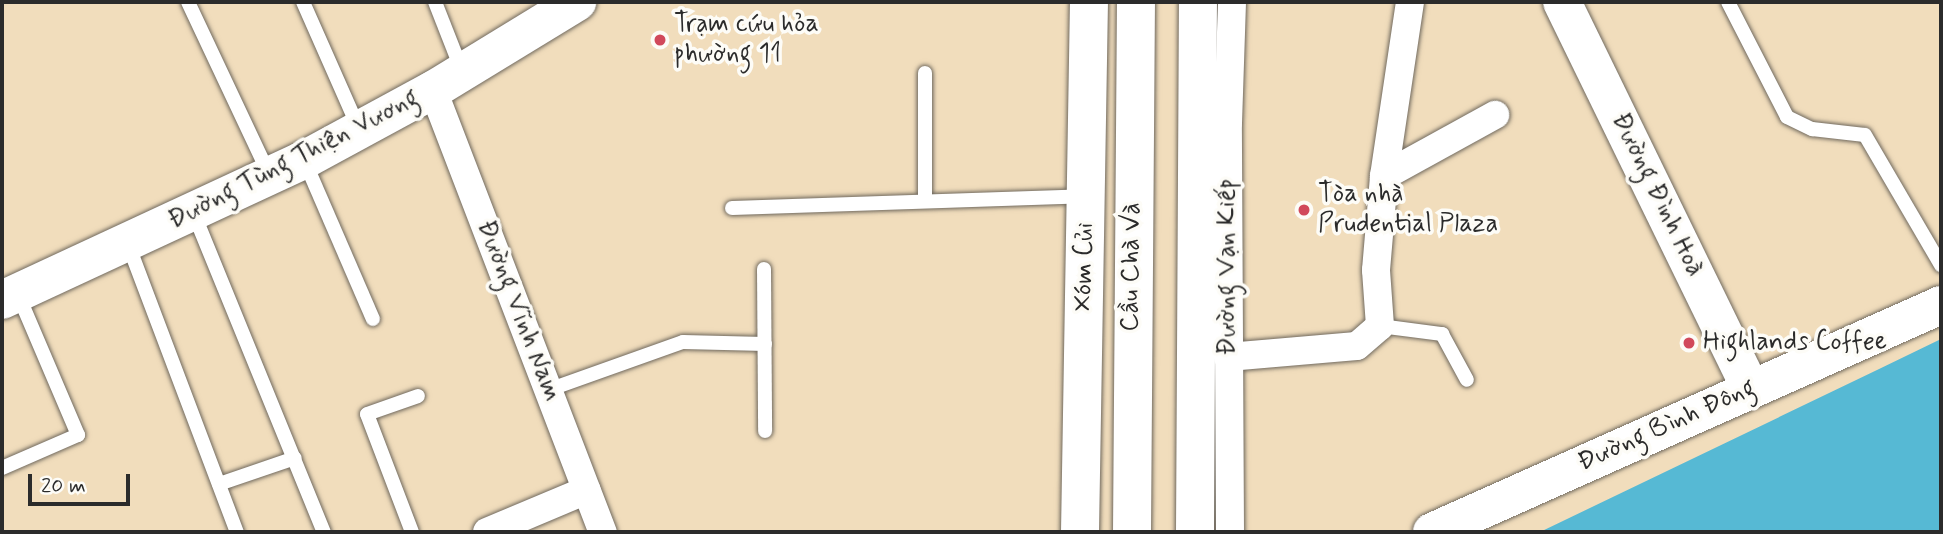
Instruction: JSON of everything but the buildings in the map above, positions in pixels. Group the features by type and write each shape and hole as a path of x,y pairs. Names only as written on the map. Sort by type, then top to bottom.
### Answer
{"street":[{"name":"Xóm Củi","path":"1080,532 1089,2"},
{"name":"Cầu Chà Và","path":"1132,532 1136,2"},
{"path":"1195,532 1198,2"},
{"name":"Đường Vạn Kiếp","path":"1230,532 1228,357 1232,2"},
{"path":"1228,357 1357,346 1380,326 1376,270 1384,176 1410,2"},
{"name":"Đường Đình Hoà","path":"1562,2 1751,389"},
{"name":"Đường Tùng Thiện Vương","path":"10,297 287,169 448,81 562,6"},
{"name":"Đường Vĩnh Nam","path":"448,81 548,390 603,532"},
{"path":"1384,176 1495,115"},
{"name":"Đường Bình Đông","path":"1432,532 1941,305"},
{"path":"487,532 587,490"}],"lane":[{"path":"188,2 373,319"},
{"path":"303,2 359,130"},
{"path":"435,2 448,81"},
{"path":"1728,2 1787,117 1812,129 1865,135 1941,265"},
{"path":"925,73 925,201"},
{"path":"733,208 1086,197"},
{"path":"193,213 324,532"},
{"path":"128,244 237,532"},
{"path":"764,269 765,431"},
{"path":"2,468 78,435 10,297"},
{"path":"1380,326 1442,334 1467,380"},
{"path":"548,390 682,342 765,344"},
{"path":"412,532 368,414 418,396"},
{"path":"219,484 295,458"}],"water":[{"path":"1941,339 1941,532 1540,532 1877,370"}],"place":[{"name":"Trạm cứu hỏa phường 11","path":"660,40"},
{"name":"Tòa nhà Prudential Plaza","path":"1304,210"},
{"name":"Highlands Coffee","path":"1689,343"}]}
